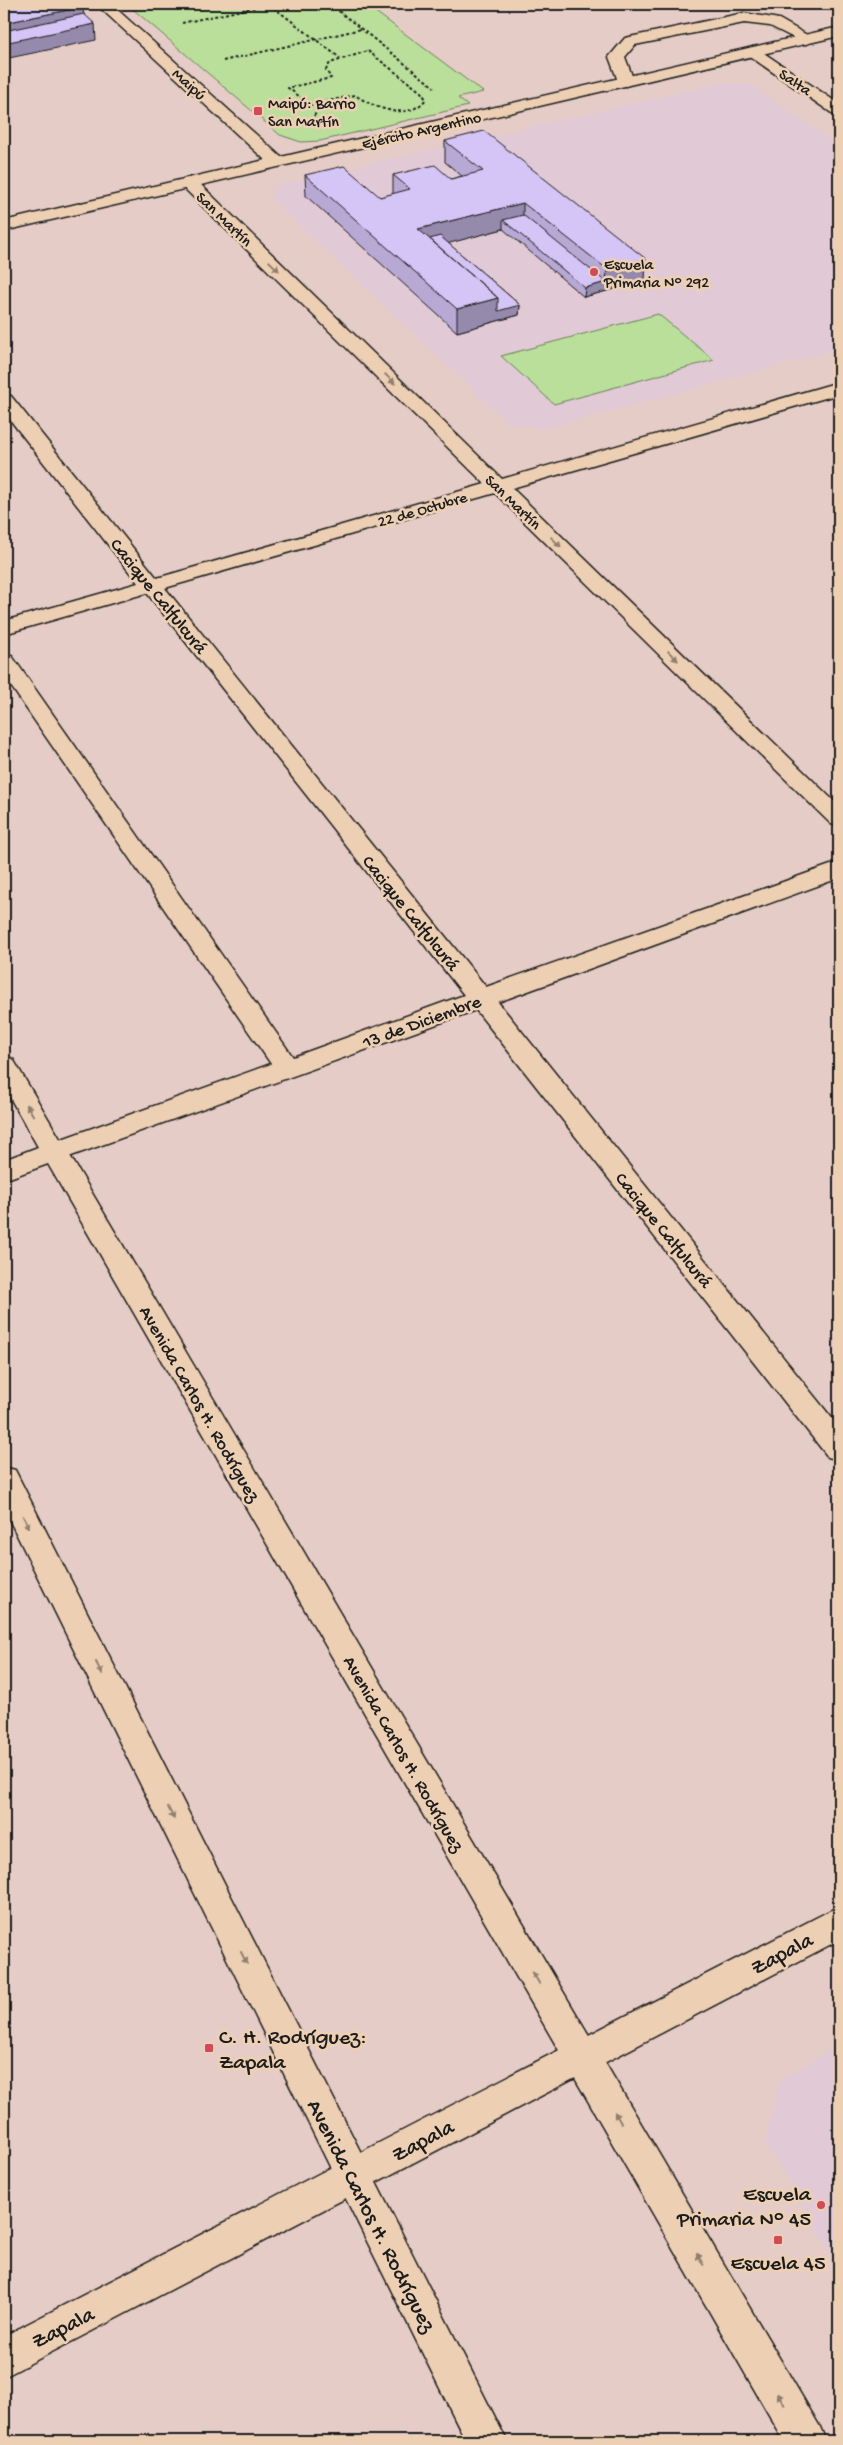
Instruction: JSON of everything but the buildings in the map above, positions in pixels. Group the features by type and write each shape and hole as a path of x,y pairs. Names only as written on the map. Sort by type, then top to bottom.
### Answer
{"street":[{"name":"Maipú","path":"103,4 278,162"},
{"path":"626,81 617,57 630,41 744,18 774,22 806,40"},
{"name":"Ejército Argentino","path":"4,226 839,32"},
{"name":"Salta","path":"752,52 839,111"},
{"name":"San Martín","path":"189,183 839,819"},
{"name":"22 de Octubre","path":"4,628 499,486 835,394"},
{"name":"Cacique Calfulcurá","path":"4,400 839,1448"},
{"path":"4,660 287,1068"},
{"name":"13 de Diciembre","path":"4,1170 839,870"},
{"name":"Avenida Carlos H. Rodríguez","path":"4,1065 806,2441"},
{"name":"Avenida Carlos H. Rodríguez","path":"4,1479 487,2441"},
{"name":"Zapala","path":"4,2356 839,1922"}],"path":[{"path":"181,23 269,4 340,58 368,52 422,92 426,99 414,108 405,110 384,110 367,105 355,95 311,105 288,88 331,78 326,66 340,58"},
{"path":"330,4 434,87"},
{"path":"215,63 362,29"}],"shaded area":[{"name":"Escuela Primaria N° 292","path":"726,82 751,85 839,146 839,349 545,429 509,424 268,196 275,194 271,190 279,189 276,185"},
{"name":"Escuela Primaria N° 45","path":"839,2046 839,2267 765,2143 780,2079"}],"green space":[{"path":"127,4 365,4 483,92 458,98 468,106 320,141 301,142 280,135"},
{"path":"658,314 714,360 554,404 501,356"}],"place":[{"name":"Maipú: Barrio San Martín","path":"258,111"},
{"name":"Escuela Primaria N° 292","path":"594,272"},
{"name":"C. H. Rodríguez: Zapala","path":"209,2048"},
{"name":"Escuela Primaria N° 45","path":"821,2205"},
{"name":"Escuela 45","path":"778,2240"}]}
